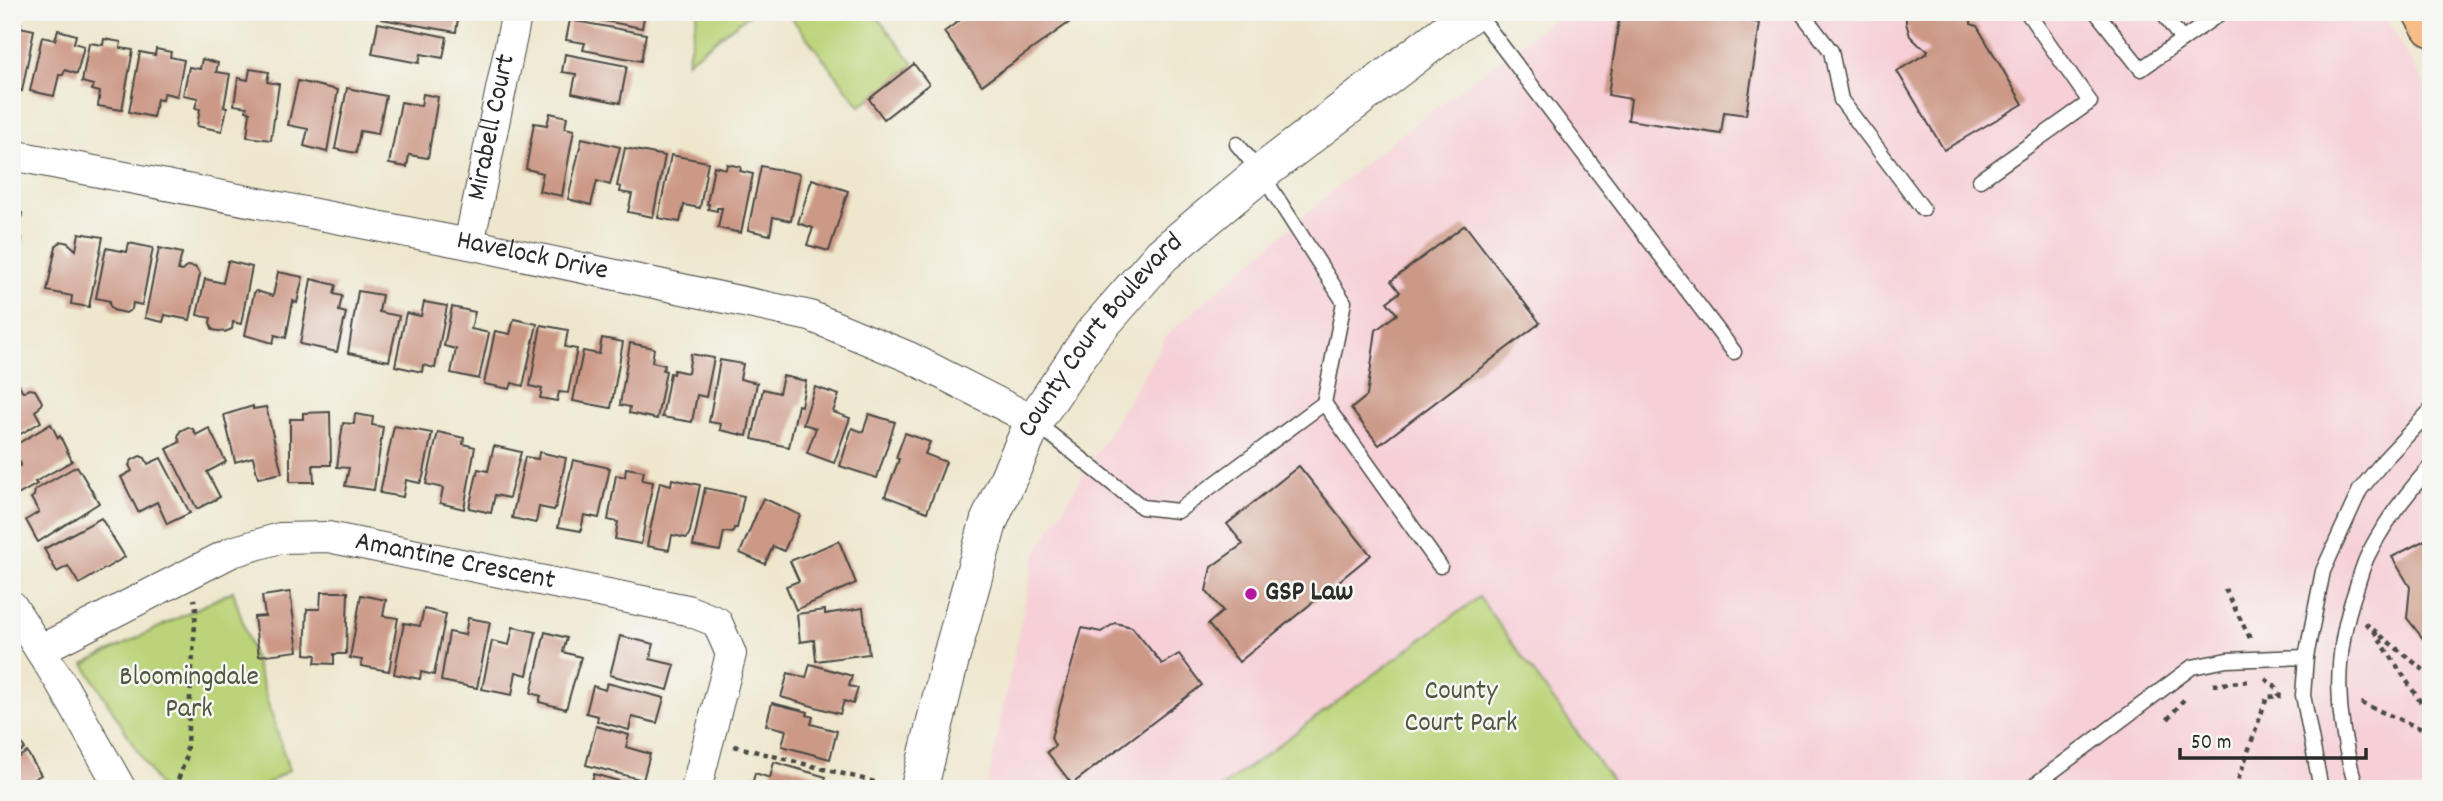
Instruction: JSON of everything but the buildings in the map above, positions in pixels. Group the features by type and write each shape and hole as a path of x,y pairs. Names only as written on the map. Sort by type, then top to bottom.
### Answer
{"main road":[{"path":"2422,12 2431,27"}],"street":[{"name":"Mirabell Court","path":"469,244 517,12"},
{"name":"County Court Boulevard","path":"919,789 950,661 989,521 1034,421 1093,334 1162,256 1261,173 1474,12"},
{"name":"Havelock Drive","path":"12,155 469,244 810,316 909,357 1034,421"},
{"name":"Amantine Crescent","path":"40,650 232,552 279,538 328,537 687,610 717,622 731,654 696,789"},
{"path":"12,606 121,789"}],"lane":[{"path":"1474,12 1734,352"},
{"path":"1801,12 1831,51 1841,100 1923,209"},
{"path":"1980,180 2090,102 2027,12"},
{"path":"2096,12 2141,69 2222,12"},
{"path":"2162,12 2182,40"},
{"path":"1034,421 1142,507 1178,512 1324,403 1344,302 1261,173 1237,144"},
{"path":"1324,403 1440,566"},
{"path":"2321,789 2303,695 2306,657 2323,571 2360,490 2431,410"},
{"path":"2357,789 2350,767 2338,693 2339,660 2350,606 2368,555 2400,501 2431,466"},
{"path":"2029,789 2192,667 2227,660 2306,657"}],"path":[{"path":"175,789 186,758 196,609 189,574"},
{"path":"2225,589 2280,696"},
{"path":"2363,633 2364,622 2431,676"},
{"path":"2374,631 2431,718"},
{"path":"2207,685 2262,679 2270,681"},
{"path":"2235,789 2267,697 2303,695"},
{"path":"2168,719 2186,698"},
{"path":"2361,703 2431,733"},
{"path":"709,739 878,783"}],"shaded area":[{"path":"1563,12 2382,12 2431,96 2431,789 1618,789 1479,597 1219,789 986,789 1035,555 1168,334 1369,159"}],"green space":[{"path":"698,12 752,12 687,62"},
{"path":"787,12 873,12 914,64 860,106"},
{"name":"Bloomingdale Park","path":"233,591 289,770 259,789 161,789 84,664"},
{"name":"County Court Park","path":"1479,597 1618,789 1219,789"}],"place":[{"name":"GSP Law","path":"1251,594"}]}
